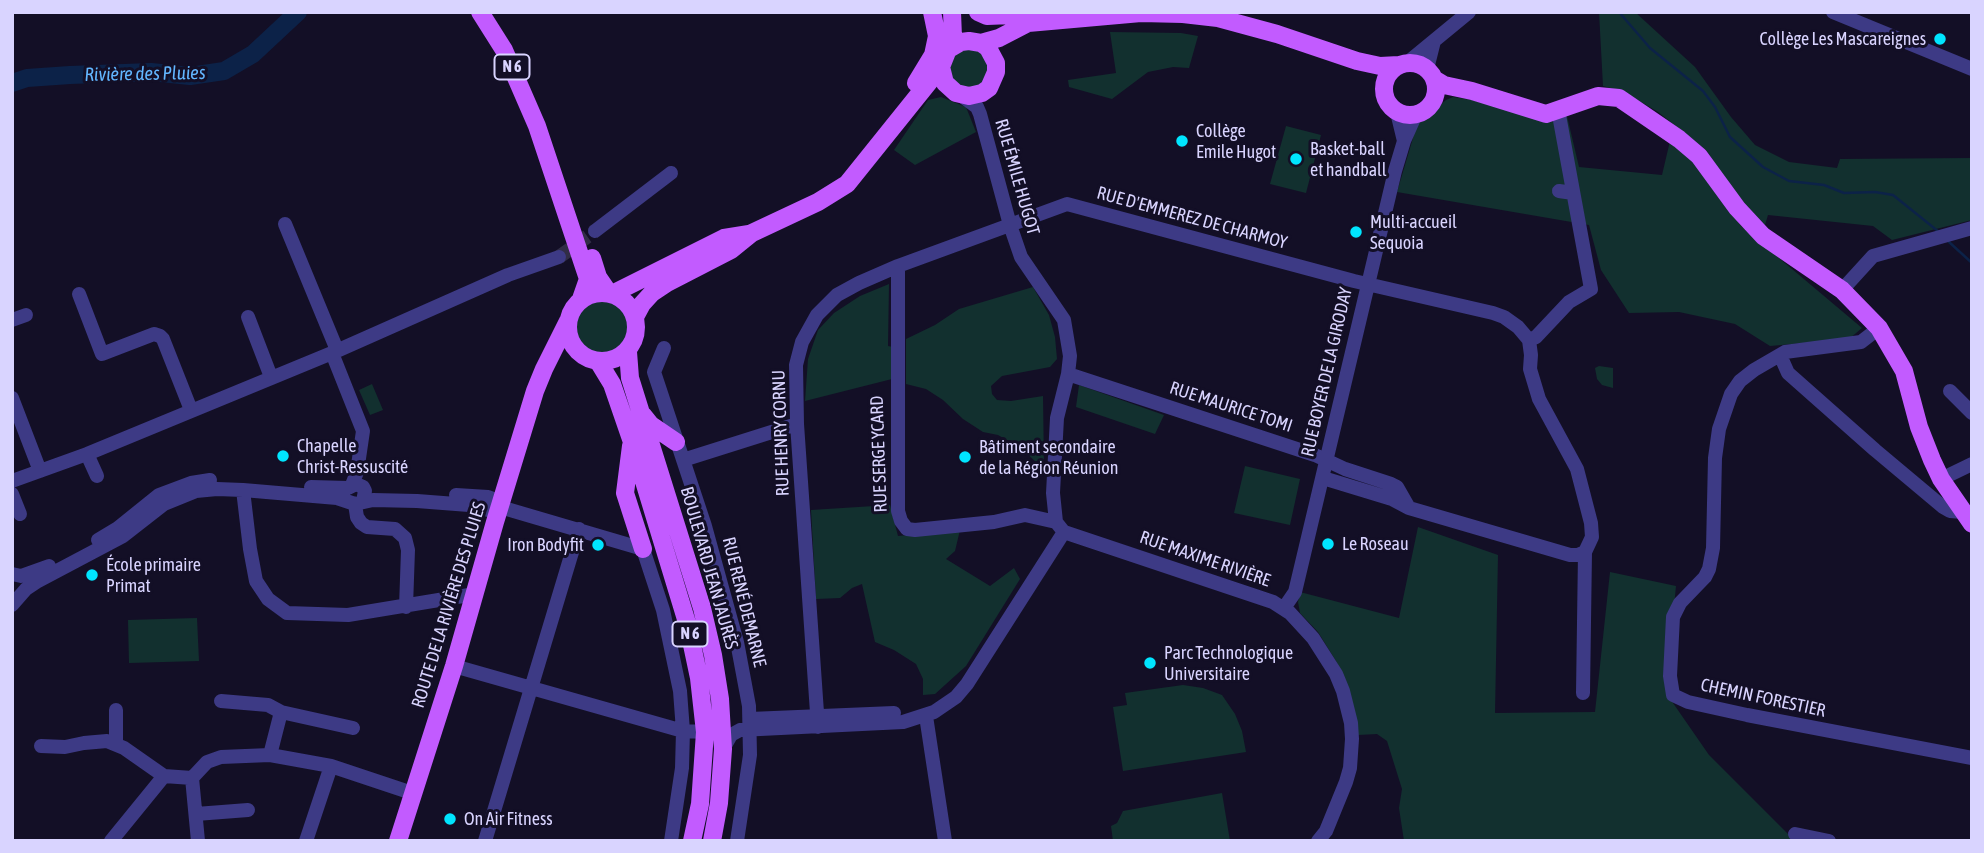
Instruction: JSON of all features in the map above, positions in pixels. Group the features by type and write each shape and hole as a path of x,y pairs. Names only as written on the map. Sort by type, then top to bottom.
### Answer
{"main road":[{"name":"N 6","path":"480,12 504,50 543,124 588,279 581,299 573,308 568,321 568,334 573,345 590,358"},
{"name":"N 6","path":"494,12 523,64 598,277 610,293 629,305 635,317 636,333 628,352"},
{"path":"909,107 911,92 933,55 937,36 932,12"},
{"path":"909,107 930,92 975,96 980,100 989,88 996,72 987,44 953,12"},
{"path":"581,299 610,293 724,239 752,233 818,202 847,184 941,67 953,37 953,12"},
{"path":"978,12 987,16 1072,13 1089,16"},
{"path":"949,50 961,41 987,44 1028,23 1089,16 1183,14 1218,18 1313,45 1357,61 1380,65 1418,64 1444,85 1472,91 1535,112 1556,112 1598,96 1619,98 1699,156 1737,208 1763,236 1842,290 1879,328 1905,371 1919,427 1941,479 1967,518"},
{"path":"1357,61 1375,76 1390,106 1406,115 1426,109 1433,100 1436,93 1431,74"},
{"path":"1383,90 1390,71 1403,64"},
{"path":"941,67 945,83 956,93"},
{"path":"1433,100 1472,91"},
{"path":"635,317 652,293 731,250 752,233"},
{"path":"540,381 568,321"},
{"path":"540,381 562,359 590,358 607,361 628,352"},
{"name":"BOULEVARD JEAN JAURÈS","path":"628,352 630,378 702,608 713,654 720,699 723,749 719,803 713,836"},
{"name":"BOULEVARD JEAN JAURÈS","path":"590,358 604,367 612,384 688,626 699,678 705,732 700,804 693,836"},
{"name":"ROUTE DE LA RIVIÈRE DES PLUIES","path":"400,839 540,381"},
{"path":"641,412 651,425 676,442"},
{"path":"632,442 625,493 643,549"}],"street":[{"path":"1403,64 1469,12"},
{"path":"1833,12 1972,69"},
{"path":"1431,74 1434,41"},
{"name":"RUE ÉMILE HUGOT","path":"980,100 1010,225 1021,257 1064,320 1070,356 1057,418 1053,494 1060,527"},
{"name":"RUE BOYER DE LA GIRODAY","path":"1397,112 1404,141"},
{"path":"1556,112 1567,137 1566,192 1589,244 1591,289 1569,302 1536,337 1529,340 1530,369 1539,399 1577,469 1587,504 1592,537 1586,552 1583,693"},
{"name":"RUE BOYER DE LA GIRODAY","path":"1284,608 1295,592 1367,284 1404,141 1416,114"},
{"path":"595,231 671,173"},
{"name":"RUE D'EMMEREZ DE CHARMOY","path":"1010,225 1067,204 1367,284 1493,313 1512,322 1529,340"},
{"path":"285,224 363,431 356,490 357,517 367,527 395,529 405,538 408,551 406,607"},
{"name":"RUE HENRY CORNU","path":"818,721 797,424 796,365 802,342 817,315 836,295 898,266 1010,225"},
{"path":"1842,290 1872,256 1972,228"},
{"path":"12,481 87,454 426,313 508,275 559,258"},
{"name":"RUE SERGE YCARD","path":"898,266 898,511 901,521 907,528 930,527 994,522 1025,515 1060,527"},
{"path":"79,294 102,354 154,334 163,339 191,410"},
{"path":"248,317 271,377"},
{"name":"CHEMIN FORESTIER","path":"1879,328 1861,342 1793,350 1780,355 1740,381 1731,394 1723,411 1715,458 1711,559 1705,577 1680,603 1673,617 1670,676 1673,695 1688,702 1758,718 1972,758"},
{"name":"RUE RENÉ DEMARNE","path":"664,348 654,372 705,526 737,642 750,724 746,792 737,841"},
{"path":"1780,355 1787,373 1875,450 1943,507 1967,518"},
{"name":"RUE MAURICE TOMI","path":"1068,374 1315,455 1397,487 1409,508"},
{"path":"1950,391 1972,413"},
{"path":"12,398 40,471"},
{"path":"683,460 797,424"},
{"path":"87,454 97,476"},
{"path":"1941,479 1972,464"},
{"path":"1323,478 1392,499 1409,508 1570,555 1586,552"},
{"path":"17,590 43,569 118,528 159,495 191,482 212,480 356,490 418,501 469,505 492,511 500,507 643,549 669,638 680,691 682,768 671,841"},
{"path":"243,490 256,581 268,599 287,613 339,616 475,594"},
{"path":"17,590 123,536 164,504 196,491 356,490"},
{"path":"12,494 20,514"},
{"path":"723,749 731,735 750,724 818,721 902,712 922,716 956,697 967,684 1060,527"},
{"name":"RUE MAXIME RIVIÈRE","path":"1060,527 1248,592 1284,608 1313,638 1330,663 1343,691 1351,723 1352,753 1346,782 1326,831 1318,841"},
{"path":"485,841 579,529"},
{"path":"454,666 683,731 705,732"},
{"path":"221,701 268,705 281,712 353,728"},
{"path":"116,710 116,744"},
{"path":"270,755 281,712"},
{"path":"922,716 945,841"},
{"path":"41,746 65,747 107,741 116,744 164,776 192,778"},
{"path":"192,778 207,762 221,757 270,755 331,766 412,793"},
{"path":"306,841 331,766"},
{"path":"111,841 164,776"},
{"path":"192,778 198,841"},
{"path":"197,814 248,810"},
{"path":"1795,834 1829,841"}],"green space":[{"path":"1599,12 1635,12 1695,67 1755,145 1789,162 1837,168 1840,159 1972,158 1972,220 1892,240 1873,226 1768,215 1765,225 1733,191 1706,150 1658,112 1624,92 1603,86"},
{"path":"1110,32 1181,33 1198,36 1189,68 1173,67 1148,72 1112,99 1069,87 1068,80 1116,73"},
{"path":"971,48 982,52 989,61 987,84 967,93 948,80 951,57 960,50"},
{"path":"941,97 966,107 976,132 915,165 894,150 928,100"},
{"path":"1453,97 1545,120 1567,116 1579,167 1662,175 1670,141 1684,152 1714,186 1741,226 1862,328 1849,339 1770,346 1735,324 1679,312 1629,313 1601,270 1589,225 1397,192 1414,127"},
{"name":"Basket-ball et handball","path":"1286,126 1321,135 1306,193 1270,184"},
{"path":"889,284 888,346 893,347 892,379 805,401 808,359 818,330 834,313 860,296"},
{"path":"1033,287 1049,315 1057,359 1050,367 1002,376 991,386 992,394 997,400 1011,401 1043,396 1044,466 1038,464 1021,448 998,435 983,432 963,419 943,400 926,389 906,384 906,339 935,325 959,309"},
{"path":"607,300 617,304 625,312 629,327 625,342 617,350 597,354 587,350 579,342 575,322 579,312 587,304"},
{"path":"1595,368 1613,368 1613,388 1602,385 1597,379"},
{"path":"372,384 383,410 370,415 359,390"},
{"path":"1079,385 1164,415 1155,434 1076,407"},
{"path":"1245,466 1300,479 1290,525 1234,513"},
{"path":"890,505 898,536 960,530 955,551 946,559 990,586 1014,568 1020,579 966,666 935,694 923,695 923,679 916,664 875,642 862,584 840,598 816,599 811,510"},
{"path":"1418,527 1498,555 1495,713 1595,712 1610,572 1676,586 1667,677 1673,703 1709,755 1795,841 1404,841 1399,808 1402,789 1387,741 1377,734 1358,735 1347,684 1318,632 1300,613 1298,602 1300,592 1399,618"},
{"path":"197,618 199,661 129,663 128,620"},
{"path":"1183,685 1222,695 1235,714 1246,752 1123,771 1113,707 1127,705 1125,693"},
{"path":"1222,793 1230,841 1113,841 1111,826 1117,823 1123,811"}],"waterway":[{"name":"Rivière des Pluies","path":"12,83 27,78 70,75 151,72 190,76 224,71 253,54 298,12"},
{"path":"1619,12 1650,48 1703,91 1715,107 1730,137 1763,167 1789,181 1824,185 1844,193 1875,192 1893,195 1939,232"},
{"path":"1949,242 1972,263"}],"tunnel":[{"path":"559,257 595,231"}],"place":[{"name":"Collège Les Mascareignes","path":"1940,39"},
{"name":"Collège Emile Hugot","path":"1182,141"},
{"name":"Basket-ball et handball","path":"1296,159"},
{"name":"Multi-accueil Sequoia","path":"1356,232"},
{"name":"Chapelle Christ-Ressuscité","path":"283,456"},
{"name":"Bâtiment secondaire de la Région Réunion","path":"965,457"},
{"name":"Le Roseau","path":"1328,544"},
{"name":"Iron Bodyfit","path":"598,545"},
{"name":"École primaire Primat","path":"92,575"},
{"name":"Parc Technologique Universitaire","path":"1150,663"},
{"name":"On Air Fitness","path":"450,819"}]}
